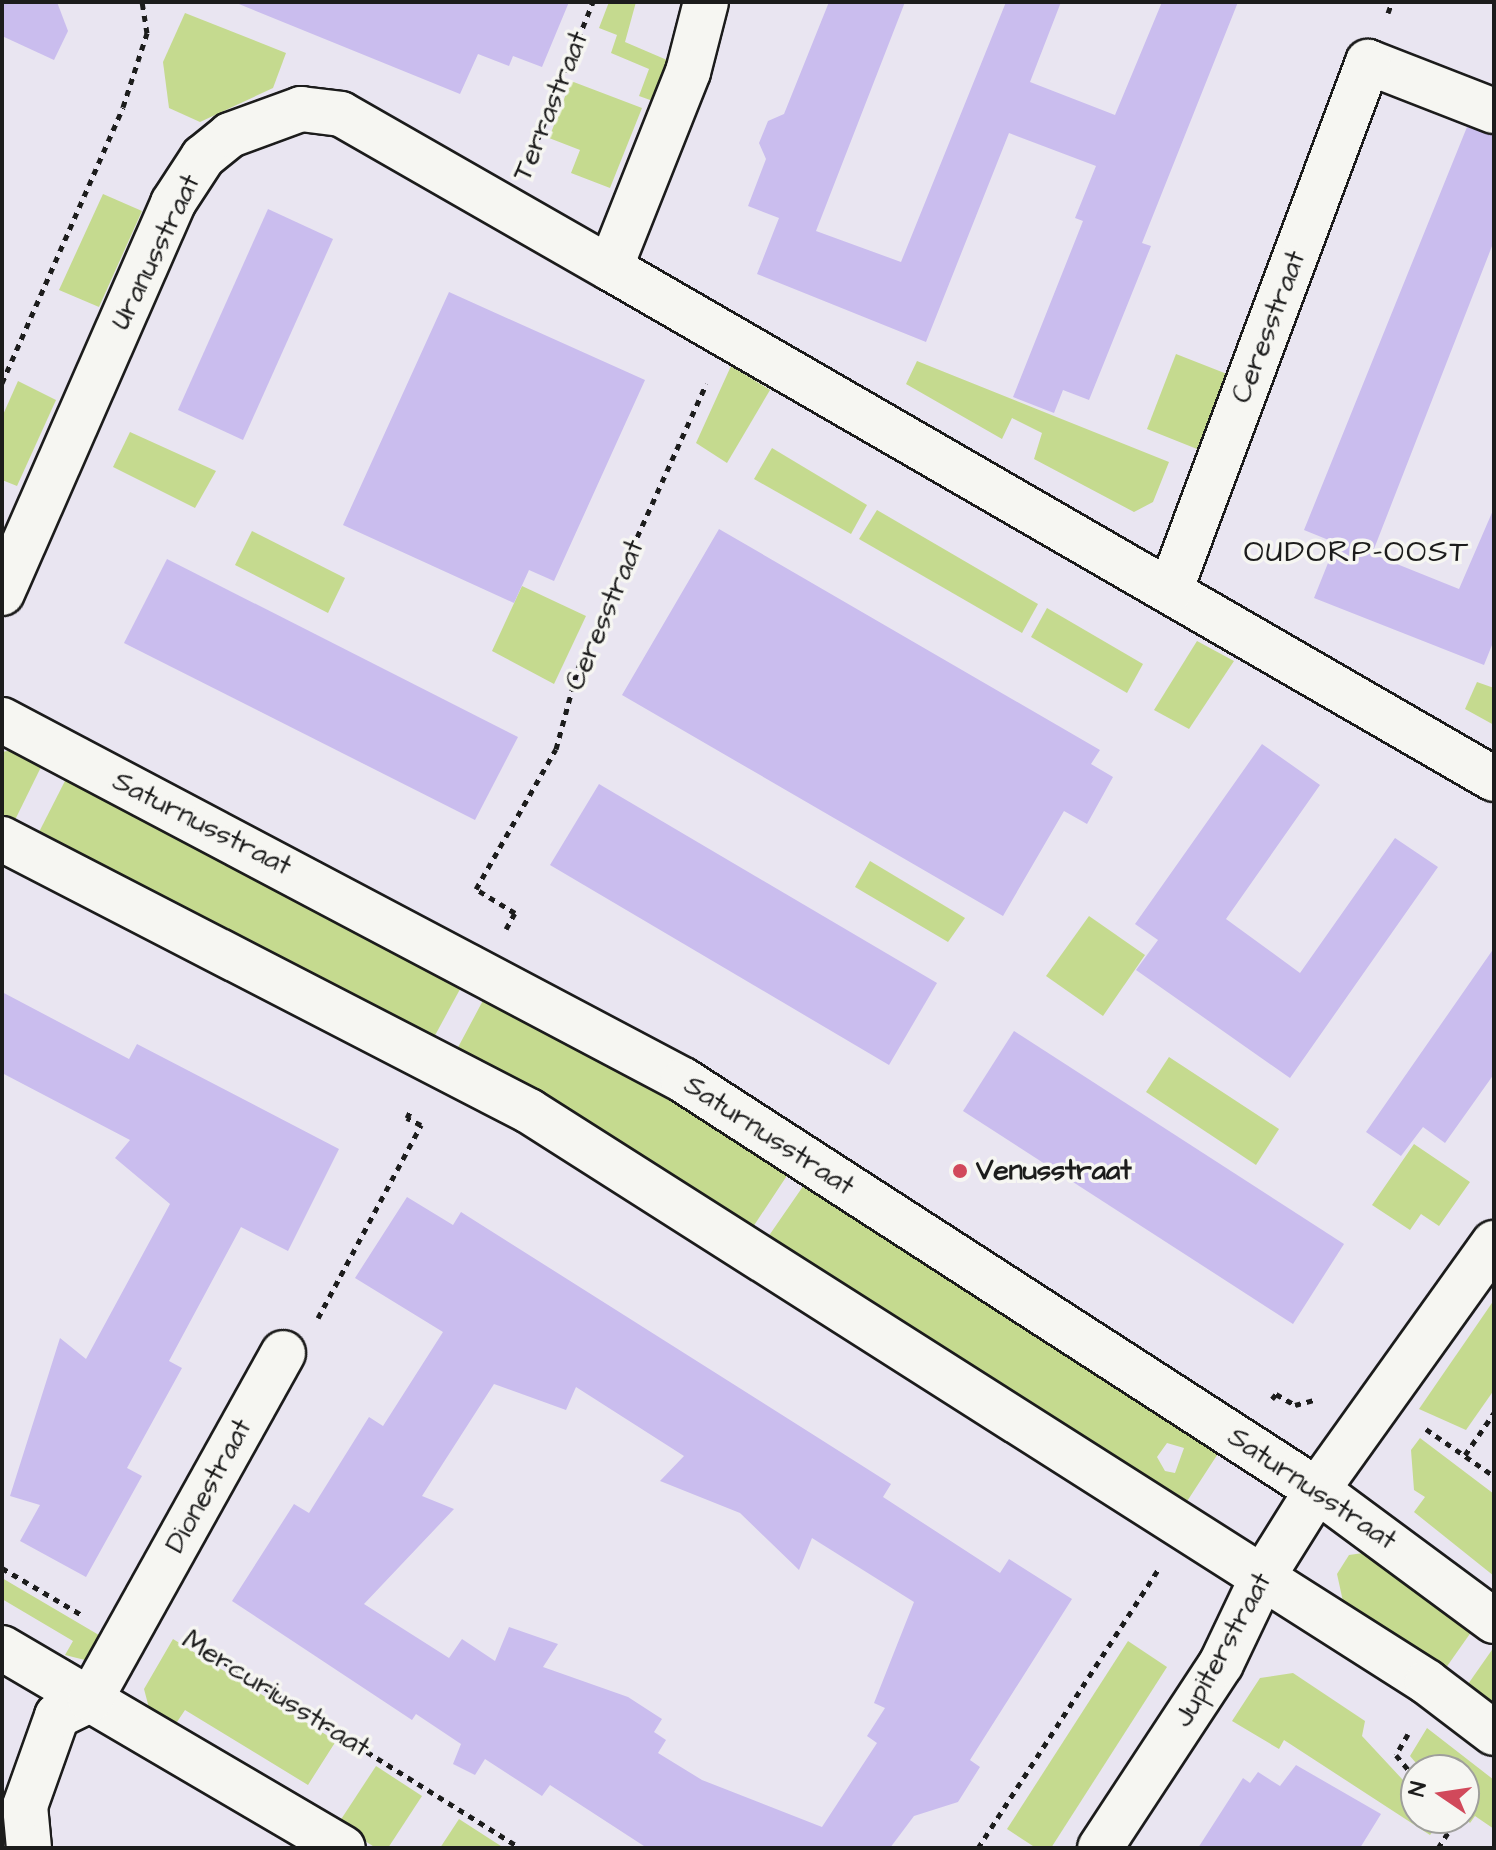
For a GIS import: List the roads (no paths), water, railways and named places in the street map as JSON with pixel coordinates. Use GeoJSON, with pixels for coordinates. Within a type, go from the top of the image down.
{"type":"FeatureCollection","features":[{"type":"Feature","properties":{"kind":"street"},"geometry":{"type":"LineString","coordinates":[[706,2],[688,72],[610,268],[1494,779]]}},
{"type":"Feature","properties":{"kind":"street","name":"Ceresstraat"},"geometry":{"type":"LineString","coordinates":[[1170,591],[1368,62],[1494,111]]}},
{"type":"Feature","properties":{"kind":"street","name":"Uranusstraat"},"geometry":{"type":"LineString","coordinates":[[2,593],[173,203],[203,157],[230,135],[301,109],[341,114],[610,268]]}},
{"type":"Feature","properties":{"kind":"street","name":"Saturnusstraat"},"geometry":{"type":"LineString","coordinates":[[2,720],[683,1080],[1317,1490],[1494,1621]]}},
{"type":"Feature","properties":{"kind":"street"},"geometry":{"type":"LineString","coordinates":[[2,839],[529,1111],[1427,1682],[1494,1733]]}},
{"type":"Feature","properties":{"kind":"street"},"geometry":{"type":"LineString","coordinates":[[1317,1490],[1494,1243]]}},
{"type":"Feature","properties":{"kind":"street","name":"Dionestraat"},"geometry":{"type":"LineString","coordinates":[[90,1700],[283,1353]]}},
{"type":"Feature","properties":{"kind":"street","name":"Jupiterstraat"},"geometry":{"type":"LineString","coordinates":[[1100,1848],[1221,1664],[1262,1578],[1317,1490]]}},
{"type":"Feature","properties":{"kind":"street"},"geometry":{"type":"LineString","coordinates":[[2,1648],[343,1848]]}},
{"type":"Feature","properties":{"kind":"street"},"geometry":{"type":"LineString","coordinates":[[29,1848],[25,1806],[57,1716],[90,1700]]}},
{"type":"Feature","properties":{"kind":"place","name":"Venusstraat"},"geometry":{"type":"Point","coordinates":[960,1171]}},
{"type":"Feature","properties":{"kind":"district","name":"OUDORP-OOST"},"geometry":{"type":"Point","coordinates":[1357,552]}}]}
